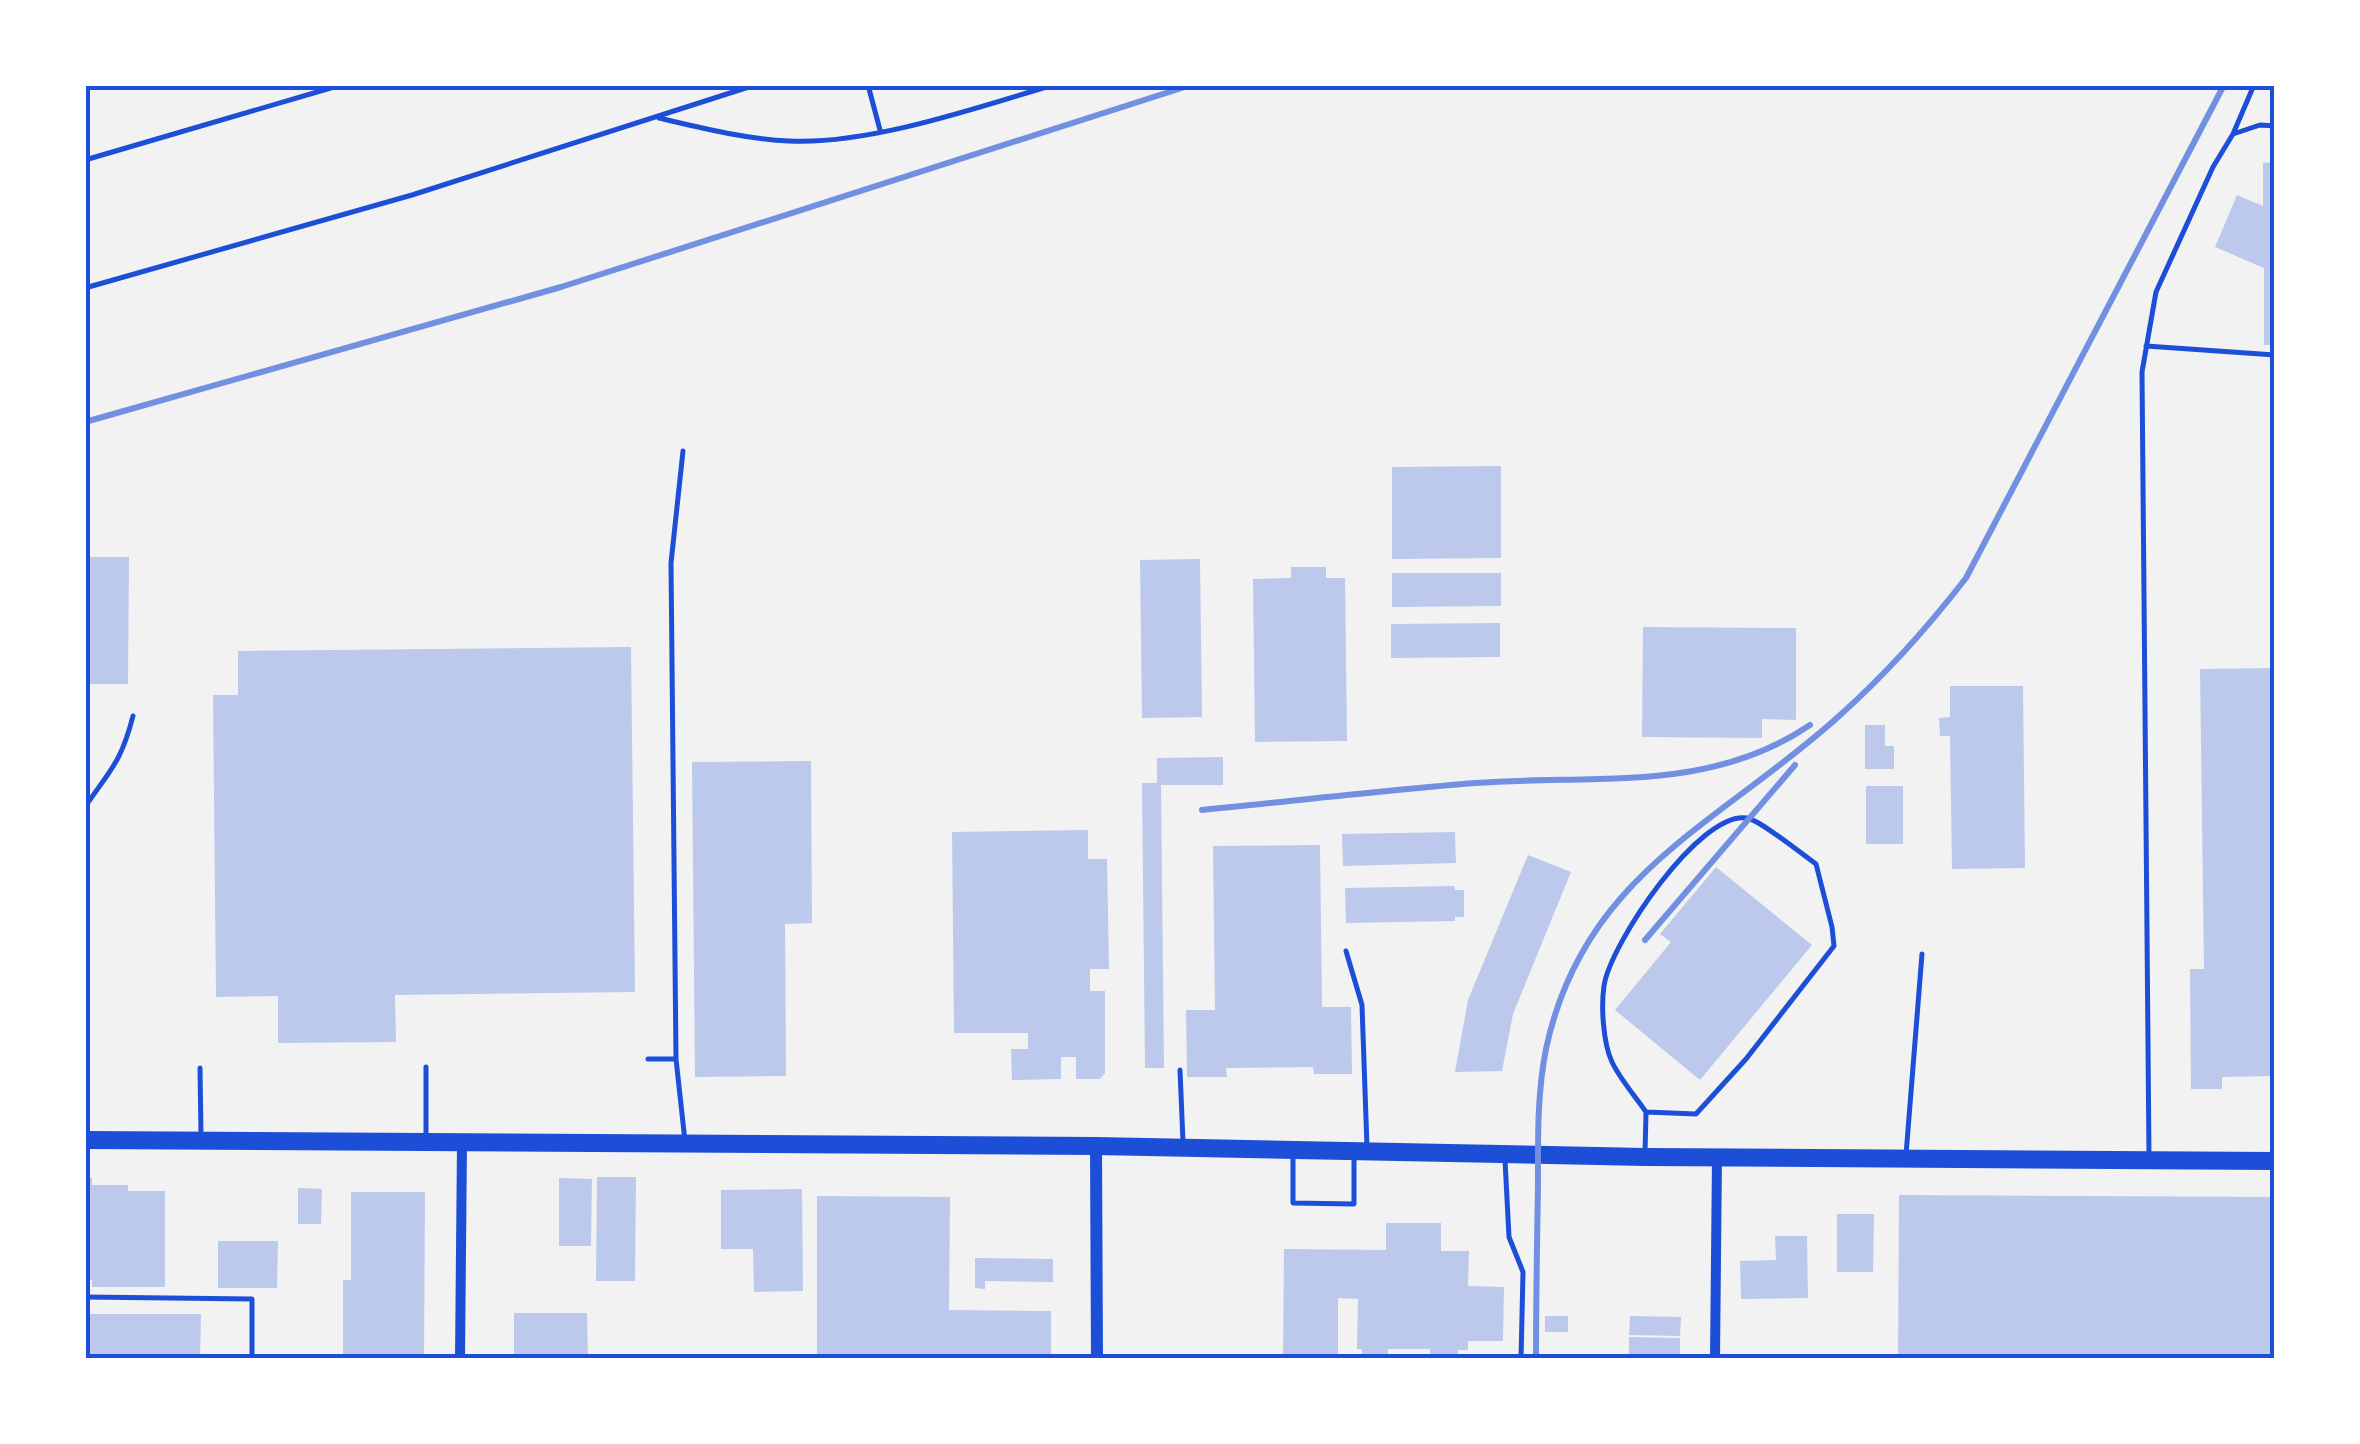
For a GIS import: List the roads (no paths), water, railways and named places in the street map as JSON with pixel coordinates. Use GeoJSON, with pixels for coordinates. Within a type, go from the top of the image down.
{"type":"FeatureCollection","features":[{"type":"Feature","properties":{"kind":"main road"},"geometry":{"type":"LineString","coordinates":[[85,1140],[1096,1146],[1645,1157],[2275,1160]]}},
{"type":"Feature","properties":{"kind":"street"},"geometry":{"type":"LineString","coordinates":[[460,1359],[462,1143]]}},
{"type":"Feature","properties":{"kind":"street"},"geometry":{"type":"LineString","coordinates":[[1096,1146],[1097,1359]]}},
{"type":"Feature","properties":{"kind":"street"},"geometry":{"type":"LineString","coordinates":[[1715,1359],[1718,1156]]}},
{"type":"Feature","properties":{"kind":"lane"},"geometry":{"type":"LineString","coordinates":[[85,160],[341,85]]}},
{"type":"Feature","properties":{"kind":"lane"},"geometry":{"type":"LineString","coordinates":[[85,288],[412,195],[755,85]]}},
{"type":"Feature","properties":{"kind":"lane"},"geometry":{"type":"LineString","coordinates":[[868,85],[880,131]]}},
{"type":"Feature","properties":{"kind":"lane"},"geometry":{"type":"LineString","coordinates":[[656,117],[722,133],[789,141],[846,139],[1054,85]]}},
{"type":"Feature","properties":{"kind":"lane"},"geometry":{"type":"LineString","coordinates":[[2149,1160],[2142,372],[2156,292],[2254,85]]}},
{"type":"Feature","properties":{"kind":"lane"},"geometry":{"type":"LineString","coordinates":[[2234,134],[2275,126]]}},
{"type":"Feature","properties":{"kind":"lane"},"geometry":{"type":"LineString","coordinates":[[2146,346],[2275,355]]}},
{"type":"Feature","properties":{"kind":"lane"},"geometry":{"type":"LineString","coordinates":[[682,451],[670,564],[676,1059],[686,1144]]}},
{"type":"Feature","properties":{"kind":"lane"},"geometry":{"type":"LineString","coordinates":[[85,808],[124,750],[133,716]]}},
{"type":"Feature","properties":{"kind":"lane"},"geometry":{"type":"LineString","coordinates":[[1645,1157],[1646,1112],[1610,1059],[1604,984],[1620,940],[1650,895],[1688,851],[1730,818],[1749,818],[1816,864],[1834,946],[1746,1060],[1696,1114],[1646,1112]]}},
{"type":"Feature","properties":{"kind":"lane"},"geometry":{"type":"LineString","coordinates":[[1293,1149],[1294,1203],[1354,1204],[1361,1150],[1362,1005],[1346,952]]}},
{"type":"Feature","properties":{"kind":"lane"},"geometry":{"type":"LineString","coordinates":[[1906,1158],[1922,954]]}},
{"type":"Feature","properties":{"kind":"lane"},"geometry":{"type":"LineString","coordinates":[[648,1059],[676,1059]]}},
{"type":"Feature","properties":{"kind":"lane"},"geometry":{"type":"LineString","coordinates":[[426,1067],[426,1142]]}},
{"type":"Feature","properties":{"kind":"lane"},"geometry":{"type":"LineString","coordinates":[[200,1068],[200,1140]]}},
{"type":"Feature","properties":{"kind":"lane"},"geometry":{"type":"LineString","coordinates":[[1180,1070],[1184,1147]]}},
{"type":"Feature","properties":{"kind":"lane"},"geometry":{"type":"LineString","coordinates":[[1504,1152],[1509,1237],[1523,1272],[1520,1359]]}},
{"type":"Feature","properties":{"kind":"lane"},"geometry":{"type":"LineString","coordinates":[[85,1297],[252,1299],[252,1359]]}},
{"type":"Feature","properties":{"kind":"railway"},"geometry":{"type":"LineString","coordinates":[[85,422],[561,287],[1191,85]]}},
{"type":"Feature","properties":{"kind":"railway"},"geometry":{"type":"LineString","coordinates":[[1536,1359],[1538,1134],[1543,1066],[1564,989],[1590,938],[1623,896],[1661,858],[1855,701],[1966,578],[2224,85]]}},
{"type":"Feature","properties":{"kind":"railway"},"geometry":{"type":"LineString","coordinates":[[1202,810],[1476,783],[1606,779],[1691,771],[1732,762],[1771,747],[1810,725]]}},
{"type":"Feature","properties":{"kind":"railway"},"geometry":{"type":"LineString","coordinates":[[1645,940],[1795,765]]}}]}
